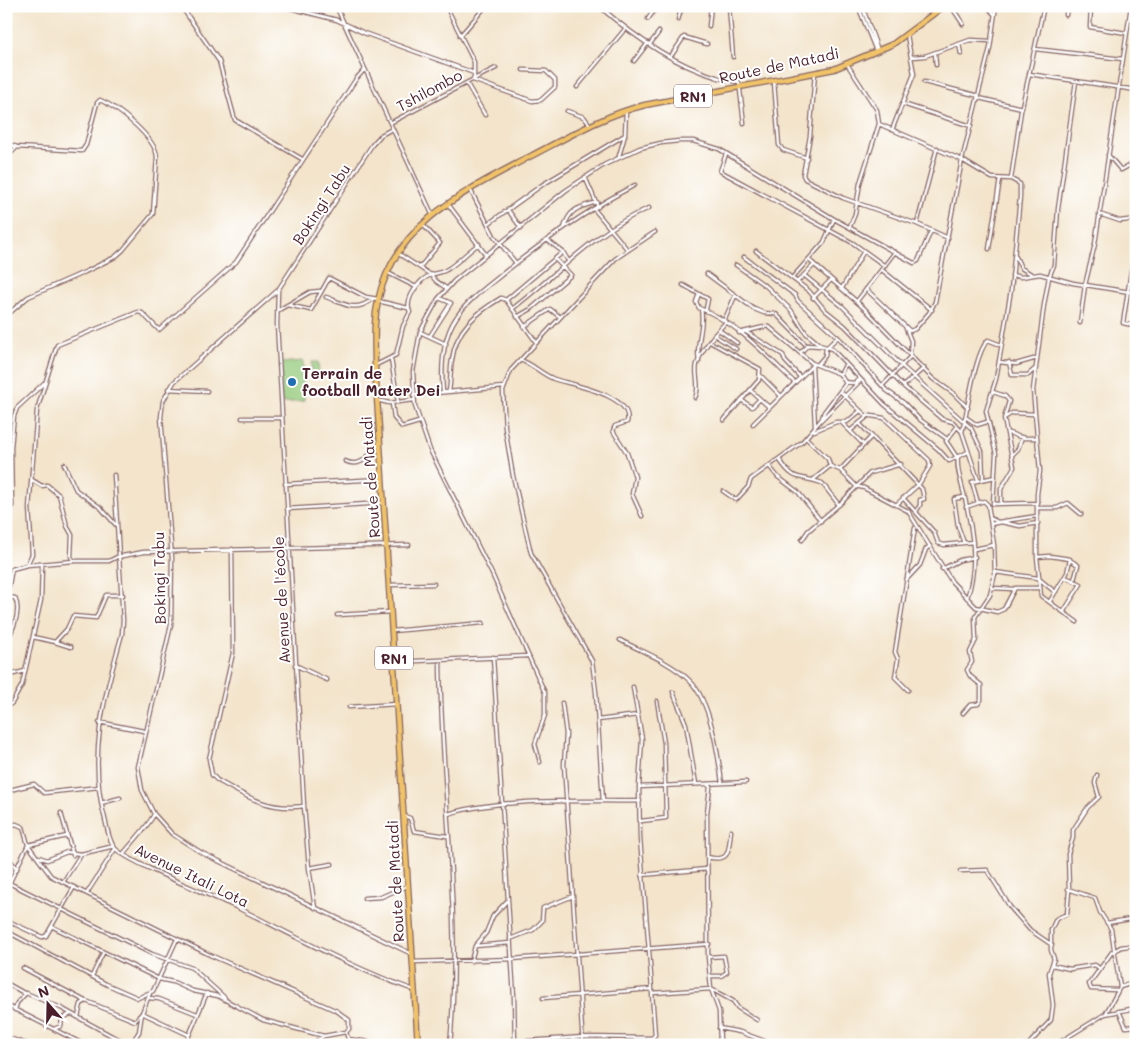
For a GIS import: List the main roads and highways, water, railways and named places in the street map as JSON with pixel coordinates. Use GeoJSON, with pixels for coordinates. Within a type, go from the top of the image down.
{"type":"FeatureCollection","features":[{"type":"Feature","properties":{"kind":"highway","name":"Route de Matadi"},"geometry":{"type":"LineString","coordinates":[[417,1045],[387,544],[379,443],[374,327],[376,299],[398,253],[422,223],[447,203],[590,125],[626,109],[815,73],[847,64],[877,52],[907,34],[944,6]]}},
{"type":"Feature","properties":{"kind":"place","name":"Terrain de football Mater Dei"},"geometry":{"type":"Point","coordinates":[292,382]}}]}
